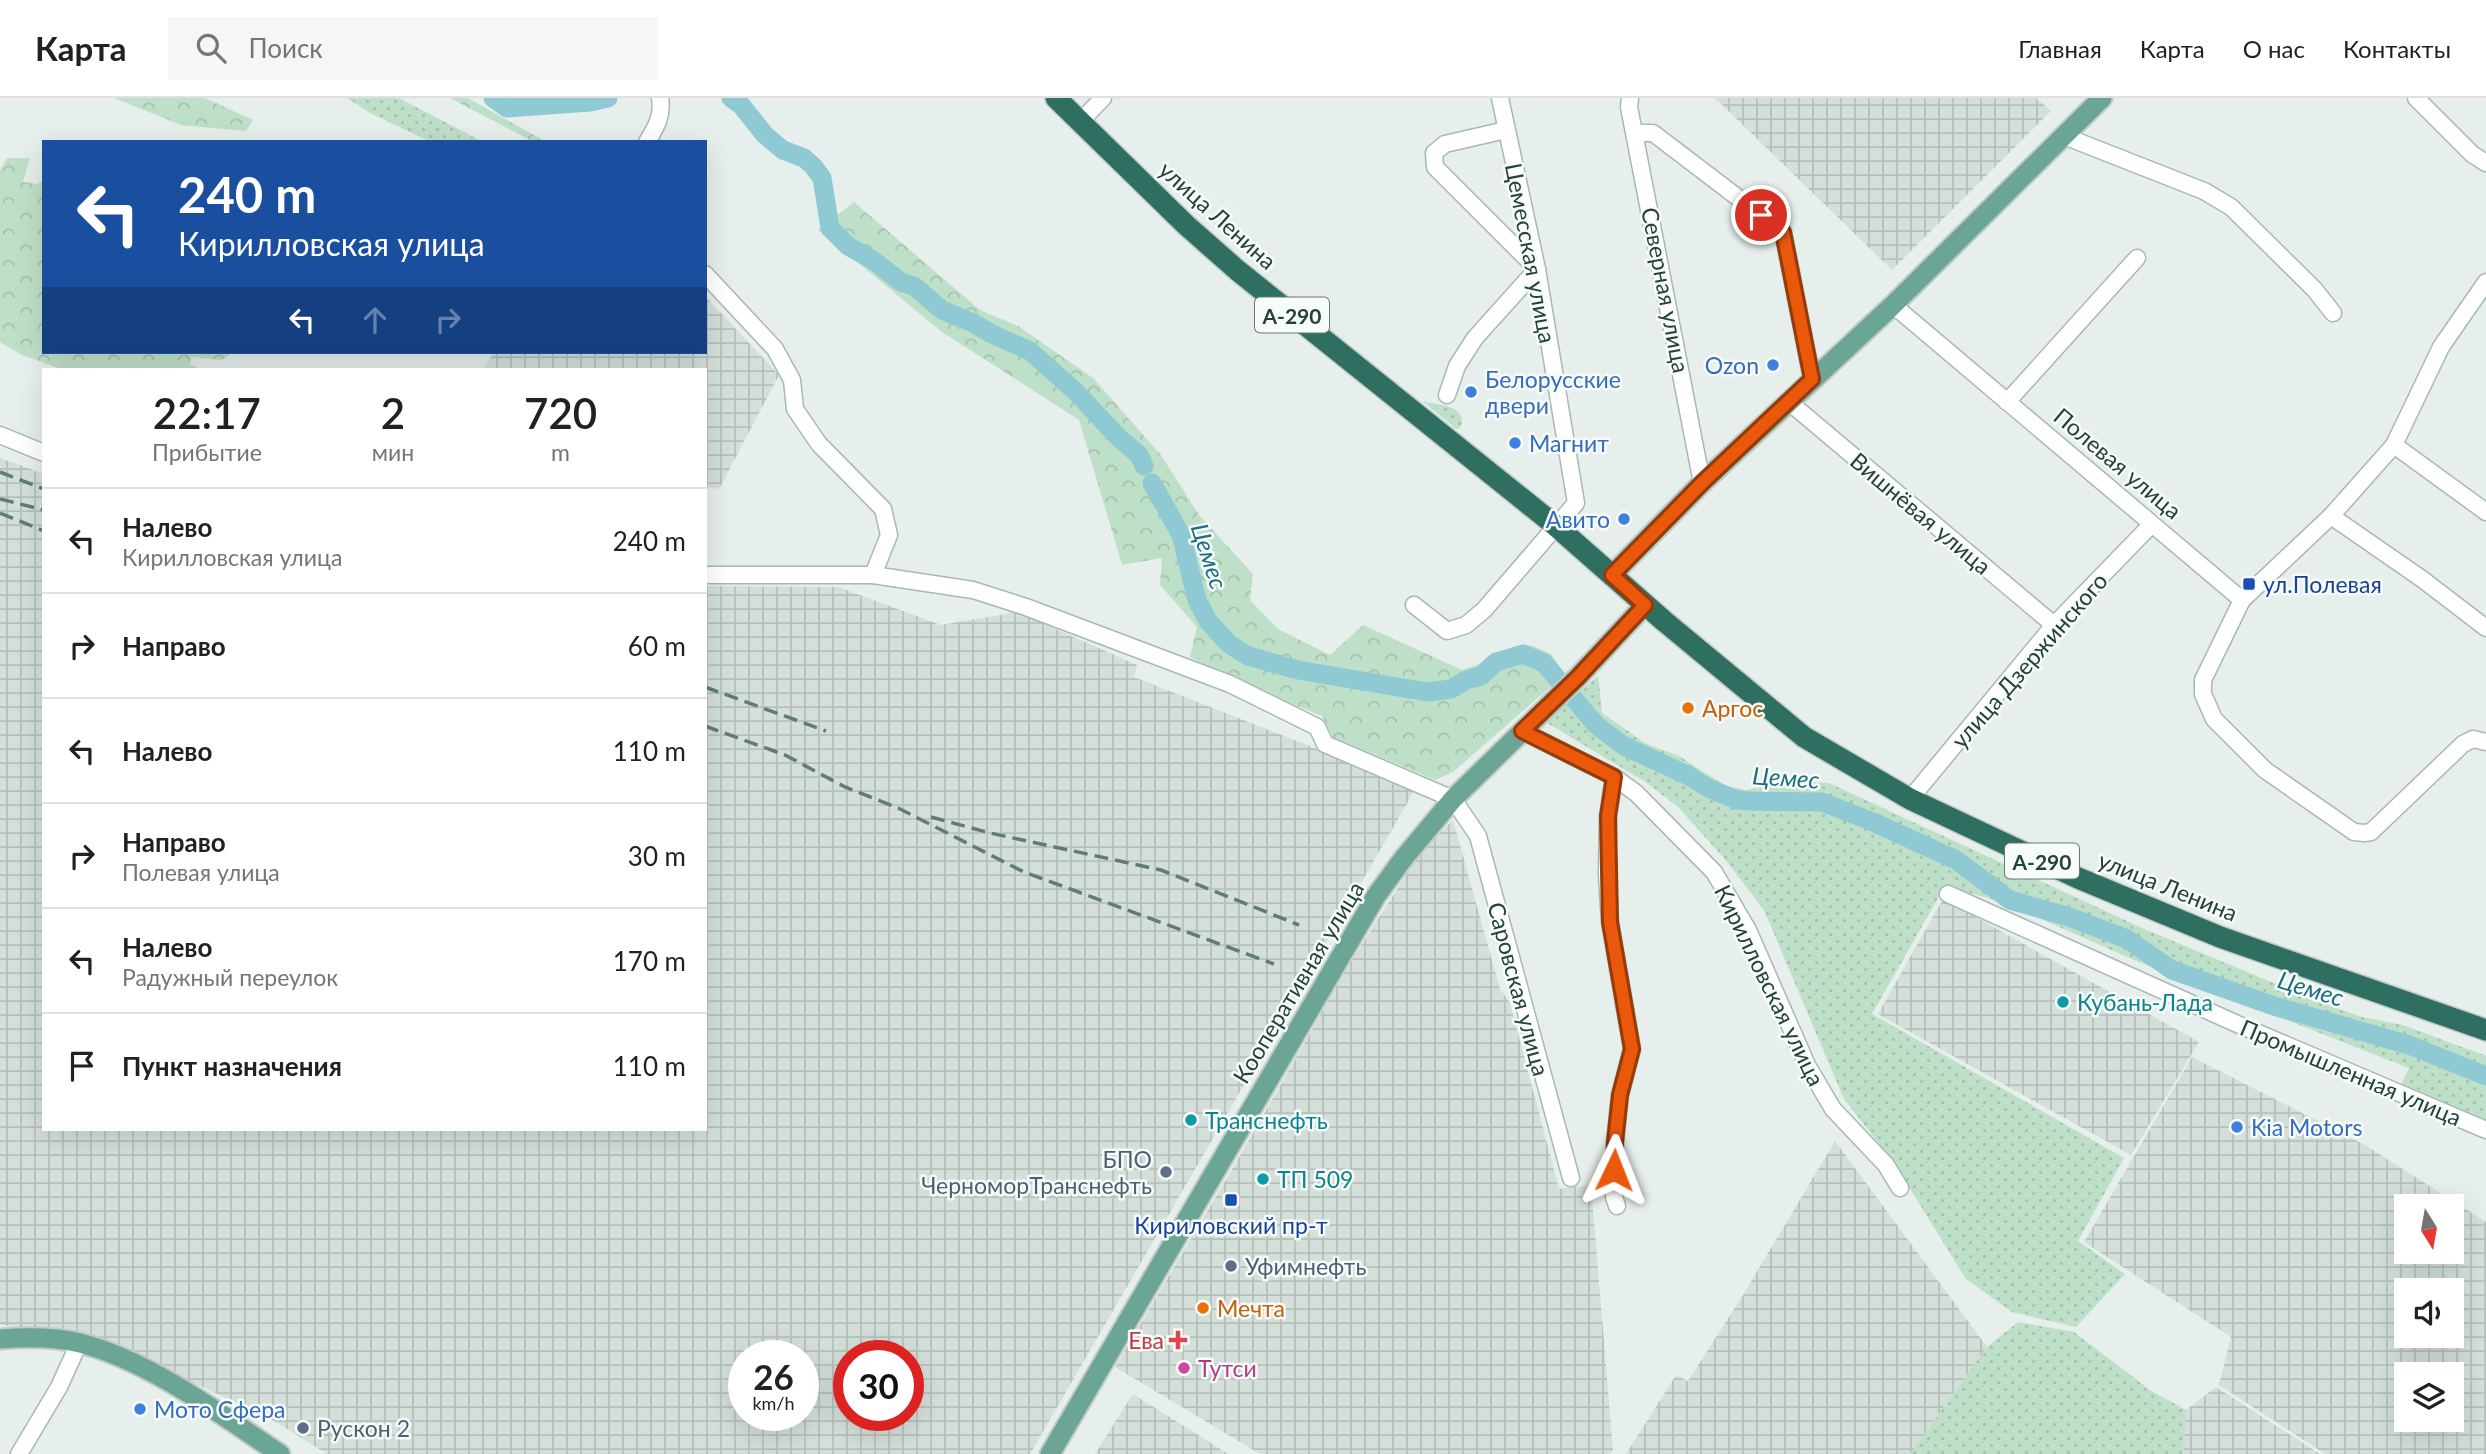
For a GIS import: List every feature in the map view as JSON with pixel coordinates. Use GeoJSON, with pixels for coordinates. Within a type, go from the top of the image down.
{"type":"FeatureCollection","features":[{"type":"Feature","properties":{"kind":"highway","name":"улица Ленина"},"geometry":{"type":"LineString","coordinates":[[1056,98],[1186,225],[1237,270],[1556,526],[1645,605],[1804,737],[1910,799],[2078,878],[2220,937],[2486,1030]]}},
{"type":"Feature","properties":{"kind":"main road"},"geometry":{"type":"LineString","coordinates":[[1612,575],[1702,483],[1893,305],[2102,98]]}},
{"type":"Feature","properties":{"kind":"main road","name":"Кооперативная улица"},"geometry":{"type":"LineString","coordinates":[[1050,1454],[1376,896],[1403,859],[1455,802],[1645,605]]}},
{"type":"Feature","properties":{"kind":"main road"},"geometry":{"type":"LineString","coordinates":[[0,1339],[36,1338],[79,1343],[118,1357],[160,1378],[281,1454]]}},
{"type":"Feature","properties":{"kind":"street"},"geometry":{"type":"LineString","coordinates":[[648,140],[658,125],[662,109],[660,98]]}},
{"type":"Feature","properties":{"kind":"street"},"geometry":{"type":"LineString","coordinates":[[1081,121],[1103,98]]}},
{"type":"Feature","properties":{"kind":"street","name":"Цемесская улица"},"geometry":{"type":"LineString","coordinates":[[1500,98],[1537,269],[1576,503],[1556,526]]}},
{"type":"Feature","properties":{"kind":"street"},"geometry":{"type":"LineString","coordinates":[[2416,98],[2472,154],[2486,163]]}},
{"type":"Feature","properties":{"kind":"street","name":"Северная улица"},"geometry":{"type":"LineString","coordinates":[[1626,101],[1636,133],[1702,483]]}},
{"type":"Feature","properties":{"kind":"street"},"geometry":{"type":"LineString","coordinates":[[1447,395],[1457,366],[1475,338],[1537,269],[1436,167],[1434,153],[1446,144],[1506,130]]}},
{"type":"Feature","properties":{"kind":"street"},"geometry":{"type":"LineString","coordinates":[[1636,133],[1653,133],[1783,232],[1812,379]]}},
{"type":"Feature","properties":{"kind":"street"},"geometry":{"type":"LineString","coordinates":[[2064,136],[2204,191],[2231,207],[2315,290],[2333,313]]}},
{"type":"Feature","properties":{"kind":"street"},"geometry":{"type":"LineString","coordinates":[[2007,402],[2137,258]]}},
{"type":"Feature","properties":{"kind":"street"},"geometry":{"type":"LineString","coordinates":[[707,276],[775,349],[792,380],[795,410],[819,444],[883,509],[889,535],[873,575]]}},
{"type":"Feature","properties":{"kind":"street"},"geometry":{"type":"LineString","coordinates":[[2486,282],[2441,347],[2394,445],[2331,516],[2242,600],[2203,680],[2203,694],[2214,719],[2265,770],[2354,831],[2371,832],[2463,744],[2473,739],[2486,743]]}},
{"type":"Feature","properties":{"kind":"street","name":"Полевая улица"},"geometry":{"type":"LineString","coordinates":[[1893,305],[2242,600]]}},
{"type":"Feature","properties":{"kind":"street","name":"Вишнёвая улица"},"geometry":{"type":"LineString","coordinates":[[1789,401],[2054,625]]}},
{"type":"Feature","properties":{"kind":"street"},"geometry":{"type":"LineString","coordinates":[[0,435],[42,452]]}},
{"type":"Feature","properties":{"kind":"street"},"geometry":{"type":"LineString","coordinates":[[2394,445],[2486,512]]}},
{"type":"Feature","properties":{"kind":"street"},"geometry":{"type":"LineString","coordinates":[[2331,516],[2422,579],[2486,628]]}},
{"type":"Feature","properties":{"kind":"street","name":"улица Дзержинского"},"geometry":{"type":"LineString","coordinates":[[1910,799],[2054,625],[2152,524]]}},
{"type":"Feature","properties":{"kind":"street"},"geometry":{"type":"LineString","coordinates":[[1414,605],[1447,631],[1466,625],[1484,610],[1556,526]]}},
{"type":"Feature","properties":{"kind":"street"},"geometry":{"type":"LineString","coordinates":[[707,575],[873,575],[973,590],[1027,607],[1230,684],[1317,727],[1325,744],[1455,802]]}},
{"type":"Feature","properties":{"kind":"street","name":"Кирилловская улица"},"geometry":{"type":"LineString","coordinates":[[1522,731],[1614,777],[1636,793],[1714,872],[1748,930],[1807,1065],[1833,1109],[1886,1165],[1900,1188]]}},
{"type":"Feature","properties":{"kind":"street"},"geometry":{"type":"LineString","coordinates":[[1614,777],[1608,816],[1610,922],[1632,1049],[1620,1095],[1615,1142],[1614,1197],[1617,1206]]}},
{"type":"Feature","properties":{"kind":"street","name":"Саровская улица"},"geometry":{"type":"LineString","coordinates":[[1455,802],[1478,836],[1571,1178]]}},
{"type":"Feature","properties":{"kind":"street","name":"Промышленная улица"},"geometry":{"type":"LineString","coordinates":[[1948,894],[2235,1023],[2486,1130]]}},
{"type":"Feature","properties":{"kind":"street"},"geometry":{"type":"LineString","coordinates":[[19,1454],[59,1387],[79,1343]]}},
{"type":"Feature","properties":{"kind":"shaded area"},"geometry":{"type":"Polygon","coordinates":[[[1715,98],[2036,98],[2051,111],[1892,270],[1715,98]]]}},
{"type":"Feature","properties":{"kind":"shaded area"},"geometry":{"type":"Polygon","coordinates":[[[707,298],[779,375],[719,489],[707,487],[707,368],[484,368],[493,354],[707,354],[707,298]]]}},
{"type":"Feature","properties":{"kind":"shaded area"},"geometry":{"type":"Polygon","coordinates":[[[0,458],[42,473],[42,1131],[707,1131],[707,586],[838,587],[941,625],[1017,612],[1137,665],[1134,677],[1416,788],[1030,1454],[327,1454],[276,1422],[95,1336],[0,1325],[0,458]]]}},
{"type":"Feature","properties":{"kind":"shaded area"},"geometry":{"type":"Polygon","coordinates":[[[1453,820],[1500,989],[1510,1003],[1559,1189],[1591,1185],[1613,1450],[1610,1454],[1260,1454],[1115,1367],[1350,963],[1420,853],[1453,820]]]}},
{"type":"Feature","properties":{"kind":"shaded area"},"geometry":{"type":"Polygon","coordinates":[[[1943,899],[2199,1042],[2131,1155],[1878,1014],[1943,899]]]}},
{"type":"Feature","properties":{"kind":"shaded area"},"geometry":{"type":"Polygon","coordinates":[[[2192,1057],[2365,1145],[2442,1194],[2394,1194],[2394,1264],[2464,1264],[2464,1208],[2486,1222],[2486,1454],[2325,1454],[2219,1385],[2231,1337],[2084,1242],[2192,1057]]]}},
{"type":"Feature","properties":{"kind":"shaded area"},"geometry":{"type":"Polygon","coordinates":[[[1835,1141],[1987,1347],[1910,1454],[1626,1454],[1676,1375],[1688,1381],[1835,1141]]]}},
{"type":"Feature","properties":{"kind":"shaded area"},"geometry":{"type":"Polygon","coordinates":[[[2216,1387],[2320,1454],[2183,1454],[2186,1410],[2216,1387]]]}},
{"type":"Feature","properties":{"kind":"shaded area"},"geometry":{"type":"Polygon","coordinates":[[[1133,1394],[1211,1443],[1228,1454],[1095,1454],[1133,1394]]]}},
{"type":"Feature","properties":{"kind":"green space"},"geometry":{"type":"Polygon","coordinates":[[[114,98],[205,98],[253,120],[246,131],[181,125],[114,98]]]}},
{"type":"Feature","properties":{"kind":"green space"},"geometry":{"type":"Polygon","coordinates":[[[347,98],[399,98],[479,140],[427,140],[370,113],[347,98]]]}},
{"type":"Feature","properties":{"kind":"green space"},"geometry":{"type":"Polygon","coordinates":[[[450,98],[468,98],[542,140],[530,140],[450,98]]]}},
{"type":"Feature","properties":{"kind":"green space"},"geometry":{"type":"Polygon","coordinates":[[[7,158],[30,158],[23,182],[37,184],[42,181],[42,354],[231,354],[222,360],[192,357],[190,364],[199,368],[58,368],[20,354],[0,342],[0,170],[7,158]]]}},
{"type":"Feature","properties":{"kind":"green space"},"geometry":{"type":"Polygon","coordinates":[[[854,202],[980,310],[1018,326],[1093,378],[1161,455],[1199,515],[1253,574],[1250,600],[1278,629],[1330,655],[1363,625],[1462,670],[1531,645],[1551,654],[1565,674],[1453,772],[1435,780],[1333,737],[1322,716],[1261,692],[1190,657],[1197,627],[1160,585],[1162,558],[1122,565],[1079,420],[942,332],[818,230],[854,202]]]}},
{"type":"Feature","properties":{"kind":"green space"},"geometry":{"type":"Polygon","coordinates":[[[1424,402],[1457,411],[1461,415],[1460,428],[1456,429],[1424,402]]]}},
{"type":"Feature","properties":{"kind":"green space"},"geometry":{"type":"Polygon","coordinates":[[[1598,676],[1602,713],[1645,743],[1679,756],[1726,786],[1746,790],[1789,781],[1829,783],[2142,928],[2319,1002],[2362,1017],[2403,1025],[2486,1056],[2486,1124],[2399,1088],[2409,1068],[2134,960],[2005,903],[1945,886],[1872,1014],[2124,1158],[2078,1241],[2125,1274],[2076,1327],[2012,1312],[1966,1279],[1894,1163],[1844,1099],[1764,910],[1724,858],[1678,807],[1647,783],[1544,721],[1598,676]]]}},
{"type":"Feature","properties":{"kind":"green space"},"geometry":{"type":"Polygon","coordinates":[[[2018,1322],[2074,1332],[2150,1390],[2186,1410],[2183,1454],[1910,1454],[1987,1347],[2018,1322]]]}},
{"type":"Feature","properties":{"kind":"waterway","name":"Цемес"},"geometry":{"type":"LineString","coordinates":[[493,98],[507,108],[590,102],[608,98]]}},
{"type":"Feature","properties":{"kind":"waterway","name":"Цемес"},"geometry":{"type":"LineString","coordinates":[[731,98],[741,105],[765,135],[783,150],[804,158],[813,166],[822,178],[830,228],[848,246],[873,260],[901,282],[914,286],[942,310],[1030,351],[1139,455],[1144,466]]}},
{"type":"Feature","properties":{"kind":"waterway","name":"Цемес"},"geometry":{"type":"LineString","coordinates":[[1152,483],[1181,535],[1197,600],[1208,621],[1229,644],[1248,656],[1298,670],[1427,692],[1451,689],[1466,680],[1481,676],[1496,662],[1523,654],[1544,663],[1596,725],[1624,746],[1689,776],[1708,788],[1737,800],[1822,802],[1956,860],[2010,900],[2069,917],[2127,939],[2172,970],[2274,1006],[2409,1045],[2486,1076]]}},
{"type":"Feature","properties":{"kind":"railway"},"geometry":{"type":"LineString","coordinates":[[0,472],[42,488]]}},
{"type":"Feature","properties":{"kind":"railway"},"geometry":{"type":"LineString","coordinates":[[0,499],[42,510]]}},
{"type":"Feature","properties":{"kind":"railway"},"geometry":{"type":"LineString","coordinates":[[0,513],[42,530]]}},
{"type":"Feature","properties":{"kind":"railway"},"geometry":{"type":"LineString","coordinates":[[707,688],[826,731]]}},
{"type":"Feature","properties":{"kind":"railway"},"geometry":{"type":"LineString","coordinates":[[707,727],[785,755],[845,787],[898,808],[1024,872],[1274,964]]}},
{"type":"Feature","properties":{"kind":"railway"},"geometry":{"type":"LineString","coordinates":[[931,817],[990,833],[1161,870],[1299,925]]}},
{"type":"Feature","properties":{"kind":"place","name":"Ozon"},"geometry":{"type":"Point","coordinates":[1773,365]}},
{"type":"Feature","properties":{"kind":"place","name":"Белорусские двери"},"geometry":{"type":"Point","coordinates":[1471,392]}},
{"type":"Feature","properties":{"kind":"place","name":"Магнит"},"geometry":{"type":"Point","coordinates":[1515,443]}},
{"type":"Feature","properties":{"kind":"place","name":"Авито"},"geometry":{"type":"Point","coordinates":[1624,519]}},
{"type":"Feature","properties":{"kind":"place","name":"ул.Полевая"},"geometry":{"type":"Point","coordinates":[2249,584]}},
{"type":"Feature","properties":{"kind":"place","name":"Аргос"},"geometry":{"type":"Point","coordinates":[1688,708]}},
{"type":"Feature","properties":{"kind":"place","name":"Кубань-Лада"},"geometry":{"type":"Point","coordinates":[2063,1002]}},
{"type":"Feature","properties":{"kind":"place","name":"Транснефть"},"geometry":{"type":"Point","coordinates":[1191,1120]}},
{"type":"Feature","properties":{"kind":"place","name":"Kia Motors"},"geometry":{"type":"Point","coordinates":[2237,1127]}},
{"type":"Feature","properties":{"kind":"place","name":"БПО ЧерноморТранснефть"},"geometry":{"type":"Point","coordinates":[1166,1172]}},
{"type":"Feature","properties":{"kind":"place","name":"ТП 509"},"geometry":{"type":"Point","coordinates":[1263,1179]}},
{"type":"Feature","properties":{"kind":"place","name":"Кириловский пр-т"},"geometry":{"type":"Point","coordinates":[1231,1200]}},
{"type":"Feature","properties":{"kind":"place","name":"Уфимнефть"},"geometry":{"type":"Point","coordinates":[1231,1266]}},
{"type":"Feature","properties":{"kind":"place","name":"Мечта"},"geometry":{"type":"Point","coordinates":[1203,1308]}},
{"type":"Feature","properties":{"kind":"place","name":"Ева"},"geometry":{"type":"Point","coordinates":[1178,1340]}},
{"type":"Feature","properties":{"kind":"place","name":"Тутси"},"geometry":{"type":"Point","coordinates":[1184,1368]}},
{"type":"Feature","properties":{"kind":"place","name":"Мото Сфера"},"geometry":{"type":"Point","coordinates":[140,1409]}},
{"type":"Feature","properties":{"kind":"place","name":"Рускон 2"},"geometry":{"type":"Point","coordinates":[303,1428]}},
{"type":"Feature","properties":{"kind":"route"},"geometry":{"type":"LineString","coordinates":[[1614,1170],[1620,1095],[1632,1049],[1610,922],[1607,875],[1608,816],[1614,777],[1522,731],[1577,678],[1645,605],[1612,575],[1702,483],[1812,379],[1783,232],[1761,215]]}}]}
